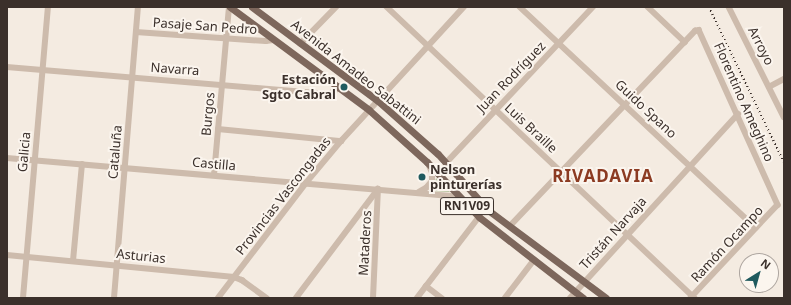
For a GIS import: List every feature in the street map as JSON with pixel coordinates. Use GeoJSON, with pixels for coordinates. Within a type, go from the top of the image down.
{"type":"FeatureCollection","features":[{"type":"Feature","properties":{"kind":"main road","name":"Avenida Amadeo Sabattini"},"geometry":{"type":"LineString","coordinates":[[229,7],[369,110],[427,162],[479,217],[583,298]]}},
{"type":"Feature","properties":{"kind":"main road","name":"Avenida Amadeo Sabattini"},"geometry":{"type":"LineString","coordinates":[[252,7],[378,101],[416,133],[446,163],[480,203],[606,298]]}},
{"type":"Feature","properties":{"kind":"street","name":"Galicia"},"geometry":{"type":"LineString","coordinates":[[23,298],[48,7]]}},
{"type":"Feature","properties":{"kind":"street","name":"Cataluña"},"geometry":{"type":"LineString","coordinates":[[114,298],[138,7]]}},
{"type":"Feature","properties":{"kind":"street","name":"Burgos"},"geometry":{"type":"LineString","coordinates":[[214,175],[229,7]]}},
{"type":"Feature","properties":{"kind":"street"},"geometry":{"type":"LineString","coordinates":[[300,44],[336,7]]}},
{"type":"Feature","properties":{"kind":"street","name":"Luis Braille"},"geometry":{"type":"LineString","coordinates":[[387,7],[693,297]]}},
{"type":"Feature","properties":{"kind":"street","name":"Provincias Vascongadas"},"geometry":{"type":"LineString","coordinates":[[218,298],[306,183],[341,141],[464,7]]}},
{"type":"Feature","properties":{"kind":"street","name":"Guido Spano"},"geometry":{"type":"LineString","coordinates":[[520,7],[756,228]]}},
{"type":"Feature","properties":{"kind":"street","name":"Juan Rodríguez"},"geometry":{"type":"LineString","coordinates":[[446,163],[495,109],[593,7]]}},
{"type":"Feature","properties":{"kind":"street"},"geometry":{"type":"LineString","coordinates":[[510,226],[685,42],[648,7]]}},
{"type":"Feature","properties":{"kind":"street","name":"Arroyo"},"geometry":{"type":"LineString","coordinates":[[729,7],[784,117]]}},
{"type":"Feature","properties":{"kind":"street","name":"Florentino Ameghino"},"geometry":{"type":"LineString","coordinates":[[685,42],[699,30],[778,205]]}},
{"type":"Feature","properties":{"kind":"street","name":"Pasaje San Pedro"},"geometry":{"type":"LineString","coordinates":[[136,32],[266,41],[273,40]]}},
{"type":"Feature","properties":{"kind":"street","name":"Navarra"},"geometry":{"type":"LineString","coordinates":[[7,67],[330,94],[339,88]]}},
{"type":"Feature","properties":{"kind":"street"},"geometry":{"type":"LineString","coordinates":[[769,87],[784,79]]}},
{"type":"Feature","properties":{"kind":"street","name":"Tristán Narvaja"},"geometry":{"type":"LineString","coordinates":[[570,298],[583,281],[738,114]]}},
{"type":"Feature","properties":{"kind":"street"},"geometry":{"type":"LineString","coordinates":[[218,129],[341,141]]}},
{"type":"Feature","properties":{"kind":"street","name":"Castilla"},"geometry":{"type":"LineString","coordinates":[[7,158],[459,197]]}},
{"type":"Feature","properties":{"kind":"street"},"geometry":{"type":"LineString","coordinates":[[419,193],[432,181],[432,173],[427,162]]}},
{"type":"Feature","properties":{"kind":"street"},"geometry":{"type":"LineString","coordinates":[[73,261],[82,164]]}},
{"type":"Feature","properties":{"kind":"street"},"geometry":{"type":"LineString","coordinates":[[296,298],[378,189]]}},
{"type":"Feature","properties":{"kind":"street","name":"Mataderos"},"geometry":{"type":"LineString","coordinates":[[373,298],[378,189]]}},
{"type":"Feature","properties":{"kind":"street","name":"Ramón Ocampo"},"geometry":{"type":"LineString","coordinates":[[693,297],[778,205]]}},
{"type":"Feature","properties":{"kind":"street"},"geometry":{"type":"LineString","coordinates":[[417,298],[479,217]]}},
{"type":"Feature","properties":{"kind":"street","name":"Asturias"},"geometry":{"type":"LineString","coordinates":[[7,255],[234,277],[242,280],[266,298]]}},
{"type":"Feature","properties":{"kind":"street"},"geometry":{"type":"LineString","coordinates":[[505,298],[534,260]]}},
{"type":"Feature","properties":{"kind":"street"},"geometry":{"type":"LineString","coordinates":[[426,286],[442,298]]}},
{"type":"Feature","properties":{"kind":"green space"},"geometry":{"type":"Polygon","coordinates":[[[436,178],[450,192],[429,191],[434,186],[436,178]]]}},
{"type":"Feature","properties":{"kind":"railway"},"geometry":{"type":"LineString","coordinates":[[709,7],[784,162]]}},
{"type":"Feature","properties":{"kind":"place","name":"Estación Sgto Cabral"},"geometry":{"type":"Point","coordinates":[344,87]}},
{"type":"Feature","properties":{"kind":"place","name":"Nelson pinturerías"},"geometry":{"type":"Point","coordinates":[422,177]}},
{"type":"Feature","properties":{"kind":"district","name":"RIVADAVIA"},"geometry":{"type":"Point","coordinates":[603,176]}}]}
